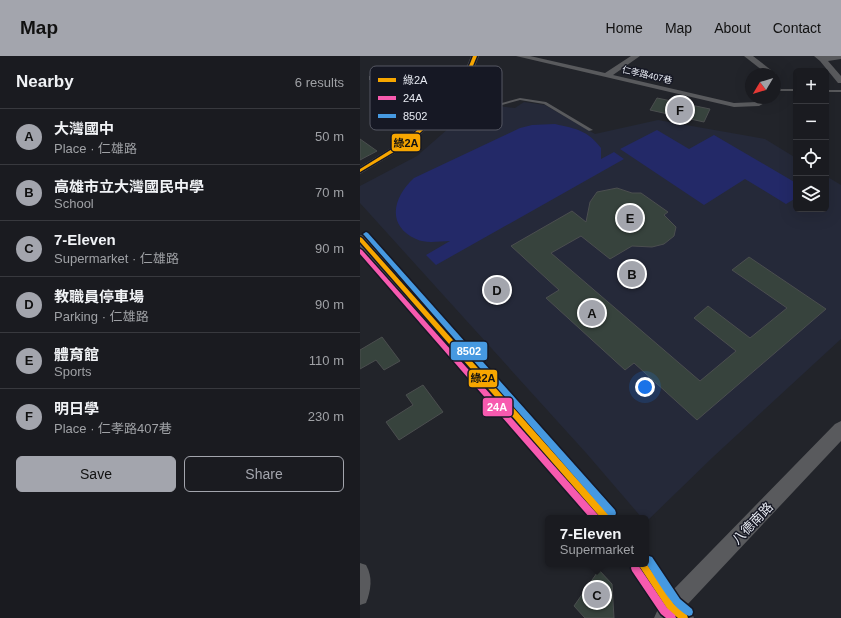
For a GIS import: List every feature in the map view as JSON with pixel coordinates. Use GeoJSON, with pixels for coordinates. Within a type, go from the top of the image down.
{"type":"FeatureCollection","features":[{"type":"Feature","properties":{"kind":"street"},"geometry":{"type":"LineString","coordinates":[[471,66],[475,56]]}},
{"type":"Feature","properties":{"kind":"street","name":"仁孝路407巷"},"geometry":{"type":"LineString","coordinates":[[520,56],[734,105],[759,104]]}},
{"type":"Feature","properties":{"kind":"street"},"geometry":{"type":"LineString","coordinates":[[606,76],[636,56]]}},
{"type":"Feature","properties":{"kind":"street"},"geometry":{"type":"LineString","coordinates":[[748,56],[765,68]]}},
{"type":"Feature","properties":{"kind":"street"},"geometry":{"type":"LineString","coordinates":[[821,58],[841,57]]}},
{"type":"Feature","properties":{"kind":"street"},"geometry":{"type":"LineString","coordinates":[[821,58],[841,81]]}},
{"type":"Feature","properties":{"kind":"street"},"geometry":{"type":"LineString","coordinates":[[360,171],[407,142],[420,130]]}},
{"type":"Feature","properties":{"kind":"street"},"geometry":{"type":"LineString","coordinates":[[360,239],[603,515]]}},
{"type":"Feature","properties":{"kind":"street","name":"八德南路"},"geometry":{"type":"LineString","coordinates":[[673,614],[841,429]]}},
{"type":"Feature","properties":{"kind":"street"},"geometry":{"type":"LineString","coordinates":[[644,567],[673,614]]}},
{"type":"Feature","properties":{"kind":"street"},"geometry":{"type":"LineString","coordinates":[[360,571],[363,576],[360,597]]}},
{"type":"Feature","properties":{"kind":"lane"},"geometry":{"type":"LineString","coordinates":[[781,91],[793,90]]}},
{"type":"Feature","properties":{"kind":"lane"},"geometry":{"type":"LineString","coordinates":[[829,91],[841,91]]}},
{"type":"Feature","properties":{"kind":"lane"},"geometry":{"type":"LineString","coordinates":[[502,104],[520,99],[545,103],[591,130]]}},
{"type":"Feature","properties":{"kind":"shaded area"},"geometry":{"type":"Polygon","coordinates":[[[524,102],[545,105],[595,134],[658,120],[765,139],[793,156],[793,212],[829,212],[829,178],[841,185],[841,339],[713,457],[649,519],[649,515],[639,515],[587,454],[360,203],[360,186],[417,156],[447,130],[502,130],[502,106],[515,108],[524,102]]]}},
{"type":"Feature","properties":{"kind":"shaded area"},"geometry":{"type":"Polygon","coordinates":[[[555,124],[576,129],[591,137],[601,148],[601,159],[614,152],[624,159],[436,265],[426,255],[450,241],[420,241],[406,233],[400,226],[396,218],[398,202],[407,185],[414,178],[520,128],[532,125],[555,124]]]}},
{"type":"Feature","properties":{"kind":"shaded area"},"geometry":{"type":"Polygon","coordinates":[[[657,130],[689,149],[714,135],[793,181],[793,200],[786,204],[745,179],[704,205],[620,149],[657,130]]]}},
{"type":"Feature","properties":{"kind":"building"},"geometry":{"type":"Polygon","coordinates":[[[657,98],[710,109],[704,122],[650,110],[657,98]]]}},
{"type":"Feature","properties":{"kind":"building"},"geometry":{"type":"Polygon","coordinates":[[[360,139],[377,151],[360,160],[360,139]]]}},
{"type":"Feature","properties":{"kind":"building"},"geometry":{"type":"Polygon","coordinates":[[[617,188],[632,193],[641,193],[668,212],[664,215],[676,227],[674,236],[664,244],[652,247],[632,246],[610,259],[581,236],[551,253],[700,381],[736,351],[694,318],[708,306],[750,338],[787,308],[732,270],[749,257],[826,309],[697,420],[634,363],[625,370],[546,298],[559,290],[511,246],[572,211],[586,222],[590,202],[597,192],[617,188]]]}},
{"type":"Feature","properties":{"kind":"building"},"geometry":{"type":"Polygon","coordinates":[[[382,337],[400,361],[384,370],[376,360],[360,369],[360,350],[382,337]]]}},
{"type":"Feature","properties":{"kind":"building"},"geometry":{"type":"Polygon","coordinates":[[[423,385],[443,412],[399,440],[386,422],[413,405],[406,395],[423,385]]]}},
{"type":"Feature","properties":{"kind":"building"},"geometry":{"type":"Polygon","coordinates":[[[599,570],[612,584],[614,618],[585,618],[574,606],[599,570]]]}},
{"type":"Feature","properties":{"kind":"transit line","name":"綠2A"},"geometry":{"type":"LineString","coordinates":[[471,66],[475,56]]}},
{"type":"Feature","properties":{"kind":"transit line","name":"綠2A"},"geometry":{"type":"LineString","coordinates":[[360,171],[407,142],[420,130]]}},
{"type":"Feature","properties":{"kind":"transit line","name":"8502"},"geometry":{"type":"LineString","coordinates":[[366,234],[612,513]]}},
{"type":"Feature","properties":{"kind":"transit line","name":"綠2A"},"geometry":{"type":"LineString","coordinates":[[360,239],[603,515]]}},
{"type":"Feature","properties":{"kind":"transit line","name":"24A"},"geometry":{"type":"LineString","coordinates":[[360,251],[592,515]]}},
{"type":"Feature","properties":{"kind":"transit line","name":"8502"},"geometry":{"type":"LineString","coordinates":[[649,560],[677,602],[689,612]]}},
{"type":"Feature","properties":{"kind":"transit line","name":"綠2A"},"geometry":{"type":"LineString","coordinates":[[644,567],[671,607],[684,618]]}},
{"type":"Feature","properties":{"kind":"transit line","name":"24A"},"geometry":{"type":"LineString","coordinates":[[635,568],[664,611],[672,618]]}},
{"type":"Feature","properties":{"kind":"place","name":"明日學"},"geometry":{"type":"Point","coordinates":[680,110]}},
{"type":"Feature","properties":{"kind":"place","name":"體育館"},"geometry":{"type":"Point","coordinates":[630,218]}},
{"type":"Feature","properties":{"kind":"place","name":"高雄市立大灣國民中學"},"geometry":{"type":"Point","coordinates":[632,274]}},
{"type":"Feature","properties":{"kind":"place","name":"教職員停車場"},"geometry":{"type":"Point","coordinates":[497,290]}},
{"type":"Feature","properties":{"kind":"place","name":"大灣國中"},"geometry":{"type":"Point","coordinates":[592,313]}},
{"type":"Feature","properties":{"kind":"place","name":"7-Eleven"},"geometry":{"type":"Point","coordinates":[597,595]}}]}
